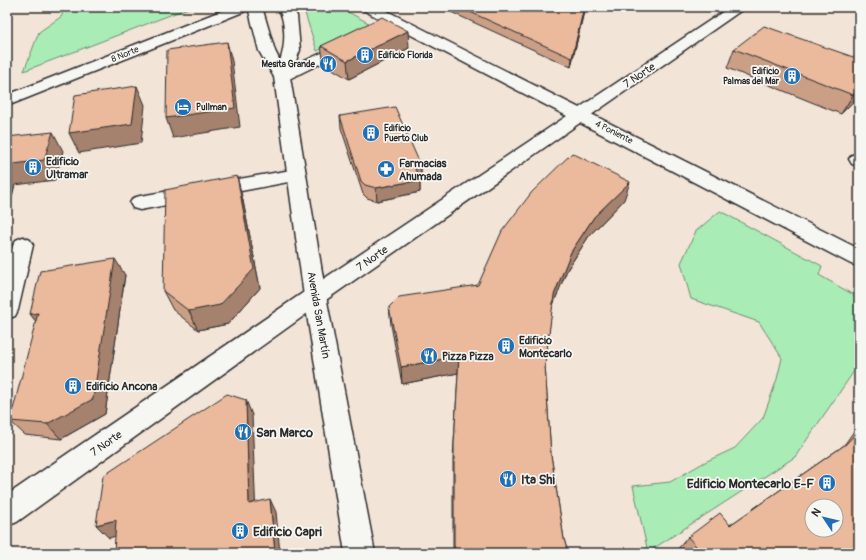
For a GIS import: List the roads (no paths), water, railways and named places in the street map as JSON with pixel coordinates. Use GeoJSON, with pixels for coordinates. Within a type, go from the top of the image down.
{"type":"FeatureCollection","features":[{"type":"Feature","properties":{"kind":"main road","name":"8 Norte"},"geometry":{"type":"LineString","coordinates":[[7,101],[243,7]]}},
{"type":"Feature","properties":{"kind":"main road","name":"Avenida San Martín"},"geometry":{"type":"LineString","coordinates":[[255,7],[268,51],[282,77],[315,296],[360,553]]}},
{"type":"Feature","properties":{"kind":"main road","name":"Avenida San Martín"},"geometry":{"type":"LineString","coordinates":[[282,77],[292,50],[290,16],[285,7]]}},
{"type":"Feature","properties":{"kind":"main road","name":"4 Poniente"},"geometry":{"type":"LineString","coordinates":[[368,7],[388,25],[580,115],[859,258]]}},
{"type":"Feature","properties":{"kind":"main road","name":"7 Norte"},"geometry":{"type":"LineString","coordinates":[[7,512],[315,296],[739,7]]}},
{"type":"Feature","properties":{"kind":"main road"},"geometry":{"type":"LineString","coordinates":[[140,203],[297,176]]}},
{"type":"Feature","properties":{"kind":"main road"},"geometry":{"type":"LineString","coordinates":[[7,310],[23,245]]}},
{"type":"Feature","properties":{"kind":"street"},"geometry":{"type":"LineString","coordinates":[[282,77],[360,39]]}},
{"type":"Feature","properties":{"kind":"place","name":"Edificio Florida"},"geometry":{"type":"Point","coordinates":[365,55]}},
{"type":"Feature","properties":{"kind":"place","name":"Mesita Grande"},"geometry":{"type":"Point","coordinates":[328,64]}},
{"type":"Feature","properties":{"kind":"place","name":"Edificio Palmas del Mar"},"geometry":{"type":"Point","coordinates":[792,76]}},
{"type":"Feature","properties":{"kind":"place","name":"Pullman"},"geometry":{"type":"Point","coordinates":[183,107]}},
{"type":"Feature","properties":{"kind":"place","name":"Edificio Puerto Club"},"geometry":{"type":"Point","coordinates":[371,133]}},
{"type":"Feature","properties":{"kind":"place","name":"Edificio Ultramar"},"geometry":{"type":"Point","coordinates":[33,167]}},
{"type":"Feature","properties":{"kind":"place","name":"Farmacias Ahumada"},"geometry":{"type":"Point","coordinates":[386,169]}},
{"type":"Feature","properties":{"kind":"place","name":"Edificio Montecarlo"},"geometry":{"type":"Point","coordinates":[506,346]}},
{"type":"Feature","properties":{"kind":"place","name":"Pizza Pizza"},"geometry":{"type":"Point","coordinates":[429,356]}},
{"type":"Feature","properties":{"kind":"place","name":"Edificio Ancona"},"geometry":{"type":"Point","coordinates":[73,386]}},
{"type":"Feature","properties":{"kind":"place","name":"San Marco"},"geometry":{"type":"Point","coordinates":[243,432]}},
{"type":"Feature","properties":{"kind":"place","name":"Ita Shi"},"geometry":{"type":"Point","coordinates":[508,479]}},
{"type":"Feature","properties":{"kind":"place","name":"Edificio Montecarlo E-F"},"geometry":{"type":"Point","coordinates":[827,483]}},
{"type":"Feature","properties":{"kind":"place","name":"Edificio Capri"},"geometry":{"type":"Point","coordinates":[240,531]}}]}
